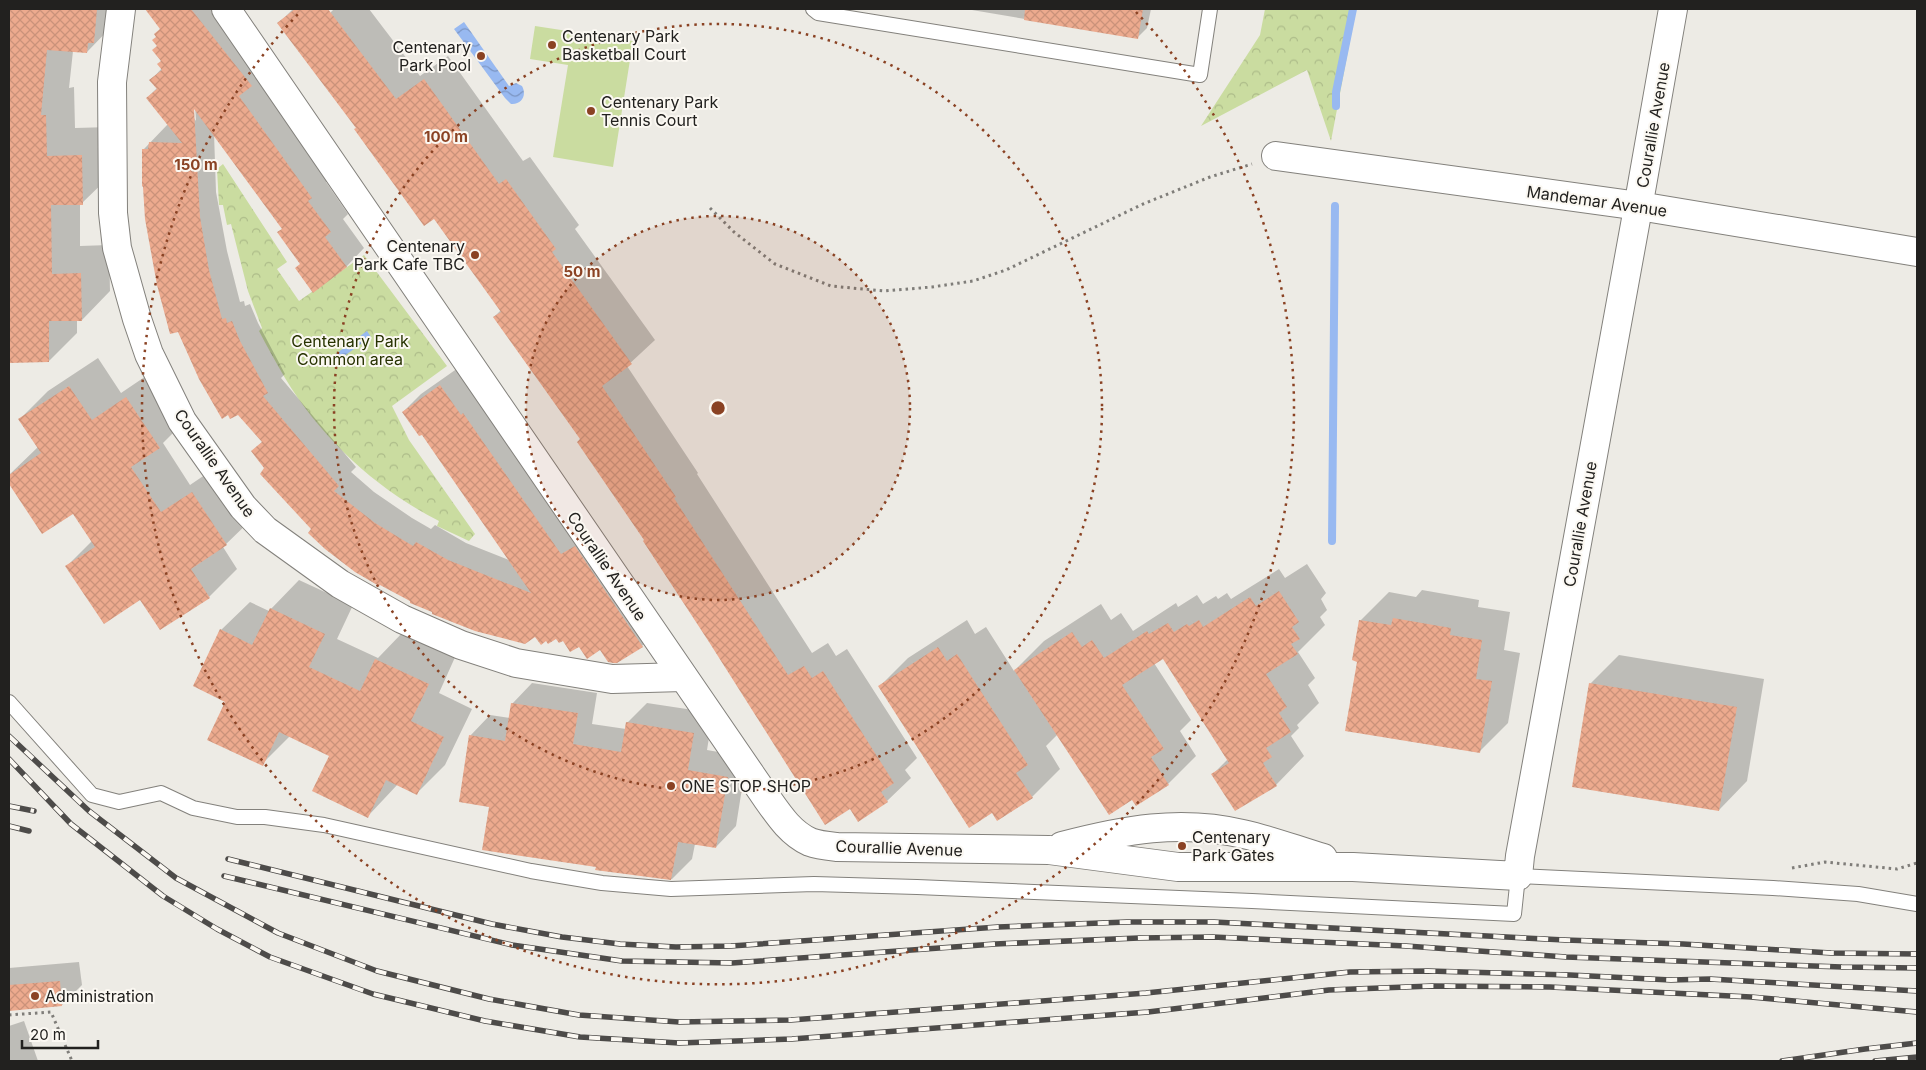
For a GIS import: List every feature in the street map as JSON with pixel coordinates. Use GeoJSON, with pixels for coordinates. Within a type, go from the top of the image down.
{"type":"FeatureCollection","features":[{"type":"Feature","properties":{"kind":"street","name":"Courallie Avenue"},"geometry":{"type":"LineString","coordinates":[[121,9],[112,82],[113,213],[117,248],[149,354],[182,421],[243,507],[265,530],[340,584],[402,618],[461,645],[516,663],[612,679],[683,677]]}},
{"type":"Feature","properties":{"kind":"street","name":"Courallie Avenue"},"geometry":{"type":"LineString","coordinates":[[226,9],[683,677],[782,820],[794,832],[811,843],[837,847],[1049,850],[1178,867],[1353,867],[1518,876],[1523,836],[1639,206],[1673,9]]}},
{"type":"Feature","properties":{"kind":"street","name":"Mandemar Avenue"},"geometry":{"type":"LineString","coordinates":[[1276,156],[1639,206],[1917,252]]}},
{"type":"Feature","properties":{"kind":"street","name":"Courallie Avenue"},"geometry":{"type":"LineString","coordinates":[[1049,850],[1113,833],[1160,827],[1204,827],[1243,834],[1353,867]]}},
{"type":"Feature","properties":{"kind":"street"},"geometry":{"type":"LineString","coordinates":[[1203,867],[1204,827]]}},
{"type":"Feature","properties":{"kind":"lane"},"geometry":{"type":"LineString","coordinates":[[813,9],[818,14],[1200,75],[1210,9]]}},
{"type":"Feature","properties":{"kind":"lane"},"geometry":{"type":"LineString","coordinates":[[9,702],[92,795],[120,802],[161,793],[193,808],[237,817],[265,818],[324,825],[531,871],[602,883],[671,889],[814,884],[908,887],[1514,914],[1518,876],[1858,894],[1917,904]]}},
{"type":"Feature","properties":{"kind":"path"},"geometry":{"type":"LineString","coordinates":[[710,208],[734,232],[774,264],[823,283],[831,286],[884,291],[922,288],[973,281],[1006,270],[1143,204],[1210,177],[1276,156]]}},
{"type":"Feature","properties":{"kind":"path"},"geometry":{"type":"LineString","coordinates":[[9,1015],[51,1012],[72,1061]]}},
{"type":"Feature","properties":{"kind":"green space"},"geometry":{"type":"Polygon","coordinates":[[[1265,9],[1356,9],[1331,141],[1307,70],[1201,126],[1260,35],[1265,9]]]}},
{"type":"Feature","properties":{"kind":"green space","name":"Centenary Park Tennis Court"},"geometry":{"type":"Polygon","coordinates":[[[535,26],[633,41],[613,167],[553,157],[568,65],[530,59],[535,26]]]}},
{"type":"Feature","properties":{"kind":"green space","name":"Centenary Park Common area"},"geometry":{"type":"Polygon","coordinates":[[[223,164],[287,262],[277,269],[299,301],[364,255],[447,366],[392,406],[409,440],[475,534],[469,541],[437,526],[439,521],[393,494],[372,478],[333,441],[299,400],[259,331],[262,328],[248,291],[231,224],[227,225],[223,205],[219,205],[217,169],[223,164]]]}},
{"type":"Feature","properties":{"kind":"water","name":"Centenary Park Pool"},"geometry":{"type":"Polygon","coordinates":[[[464,22],[509,86],[516,83],[522,86],[524,96],[521,101],[511,104],[505,98],[454,29],[464,22]]]}},
{"type":"Feature","properties":{"kind":"water"},"geometry":{"type":"Polygon","coordinates":[[[367,331],[371,337],[330,366],[326,361],[367,331]]]}},
{"type":"Feature","properties":{"kind":"building"},"geometry":{"type":"Polygon","coordinates":[[[9,9],[97,9],[94,43],[88,43],[87,53],[47,50],[41,115],[46,115],[47,156],[82,155],[83,205],[51,205],[52,274],[81,273],[82,321],[49,321],[49,362],[9,363],[9,9]]]}},
{"type":"Feature","properties":{"kind":"building"},"geometry":{"type":"Polygon","coordinates":[[[145,9],[191,9],[252,86],[239,96],[312,198],[308,201],[331,232],[325,237],[347,267],[313,293],[295,268],[300,264],[277,232],[282,229],[194,109],[200,217],[209,270],[222,319],[226,318],[227,323],[232,321],[240,341],[268,393],[263,396],[339,486],[334,491],[375,523],[413,546],[416,542],[448,560],[531,593],[422,435],[419,436],[402,412],[440,385],[461,415],[463,413],[561,554],[575,546],[643,647],[617,663],[608,662],[600,650],[587,659],[579,647],[570,652],[563,641],[559,643],[556,639],[548,644],[546,641],[541,645],[535,637],[525,644],[475,631],[432,614],[432,612],[410,603],[410,601],[355,572],[325,549],[308,533],[311,529],[260,474],[264,468],[251,451],[262,442],[238,415],[230,419],[228,415],[222,419],[199,379],[178,332],[170,334],[157,285],[145,219],[142,186],[142,149],[148,149],[149,142],[182,143],[146,98],[157,89],[149,80],[162,70],[157,64],[161,61],[152,50],[157,46],[152,40],[156,37],[154,34],[160,29],[145,9]]]}},
{"type":"Feature","properties":{"kind":"building"},"geometry":{"type":"Polygon","coordinates":[[[295,9],[328,9],[396,99],[424,79],[499,184],[506,179],[556,249],[552,252],[632,364],[602,386],[676,497],[674,498],[788,675],[804,666],[812,678],[823,671],[894,783],[881,792],[888,802],[858,822],[850,809],[825,825],[644,540],[577,442],[580,439],[493,317],[501,312],[434,219],[424,226],[354,129],[356,128],[277,23],[295,9]]]}},
{"type":"Feature","properties":{"kind":"building"},"geometry":{"type":"Polygon","coordinates":[[[1025,9],[1143,9],[1138,39],[1024,20],[1025,9]]]}},
{"type":"Feature","properties":{"kind":"building"},"geometry":{"type":"Polygon","coordinates":[[[69,386],[92,420],[126,397],[160,448],[131,467],[161,512],[192,492],[227,545],[191,569],[210,598],[160,630],[140,600],[104,624],[65,566],[95,547],[73,514],[42,534],[9,484],[9,475],[41,453],[18,419],[69,386]]]}},
{"type":"Feature","properties":{"kind":"building"},"geometry":{"type":"Polygon","coordinates":[[[1279,591],[1299,622],[1292,627],[1300,639],[1291,644],[1298,654],[1266,674],[1287,707],[1279,713],[1291,732],[1266,748],[1272,757],[1263,763],[1277,786],[1235,811],[1211,774],[1229,763],[1163,659],[1122,685],[1164,749],[1151,757],[1169,785],[1136,806],[1132,800],[1109,815],[1014,670],[1072,632],[1082,647],[1092,640],[1104,658],[1147,631],[1149,634],[1168,623],[1174,632],[1187,624],[1189,626],[1199,620],[1203,627],[1250,597],[1256,606],[1279,591]]]}},
{"type":"Feature","properties":{"kind":"building"},"geometry":{"type":"Polygon","coordinates":[[[270,608],[325,634],[309,667],[360,691],[375,659],[429,684],[411,721],[444,737],[417,795],[386,780],[368,818],[312,791],[329,756],[279,732],[263,766],[207,740],[225,702],[193,686],[220,629],[252,645],[270,608]]]}},
{"type":"Feature","properties":{"kind":"building"},"geometry":{"type":"Polygon","coordinates":[[[1393,618],[1451,628],[1450,635],[1482,640],[1476,679],[1492,681],[1480,753],[1345,731],[1357,662],[1352,660],[1359,620],[1391,625],[1393,618]]]}},
{"type":"Feature","properties":{"kind":"building"},"geometry":{"type":"Polygon","coordinates":[[[938,647],[947,661],[957,654],[1028,765],[1016,773],[1033,798],[997,821],[992,813],[969,828],[878,686],[938,647]]]}},
{"type":"Feature","properties":{"kind":"building"},"geometry":{"type":"Polygon","coordinates":[[[1589,683],[1737,707],[1719,811],[1572,787],[1589,683]]]}},
{"type":"Feature","properties":{"kind":"building"},"geometry":{"type":"Polygon","coordinates":[[[511,703],[578,713],[573,744],[621,752],[626,722],[694,733],[688,770],[728,777],[716,848],[678,842],[671,880],[595,870],[596,867],[482,850],[489,807],[459,802],[469,735],[505,741],[511,703]]]}},
{"type":"Feature","properties":{"kind":"building","name":"Administration"},"geometry":{"type":"Polygon","coordinates":[[[60,981],[62,1006],[9,1011],[9,985],[60,981]]]}},
{"type":"Feature","properties":{"kind":"waterway"},"geometry":{"type":"LineString","coordinates":[[1336,106],[1336,92],[1353,9]]}},
{"type":"Feature","properties":{"kind":"waterway"},"geometry":{"type":"LineString","coordinates":[[1332,541],[1335,206]]}},
{"type":"Feature","properties":{"kind":"railway"},"geometry":{"type":"LineString","coordinates":[[9,736],[89,811],[176,878],[278,933],[377,971],[489,999],[579,1015],[679,1022],[791,1020],[1146,993],[1350,972],[1428,971],[1671,980],[1710,979],[1917,991]]}},
{"type":"Feature","properties":{"kind":"railway"},"geometry":{"type":"LineString","coordinates":[[9,759],[71,824],[163,896],[217,929],[270,957],[373,994],[485,1021],[580,1037],[679,1043],[792,1039],[1148,1012],[1329,990],[1432,986],[1550,987],[1751,997],[1917,1012]]}},
{"type":"Feature","properties":{"kind":"railway"},"geometry":{"type":"LineString","coordinates":[[9,806],[34,811]]}},
{"type":"Feature","properties":{"kind":"railway"},"geometry":{"type":"LineString","coordinates":[[9,826],[29,831]]}},
{"type":"Feature","properties":{"kind":"railway"},"geometry":{"type":"LineString","coordinates":[[228,859],[492,924],[562,937],[620,944],[676,947],[731,946],[998,927],[1127,922],[1214,922],[1565,940],[1683,944],[1831,953],[1917,954]]}},
{"type":"Feature","properties":{"kind":"railway"},"geometry":{"type":"LineString","coordinates":[[224,876],[512,945],[622,961],[732,963],[995,944],[1213,937],[1406,946],[1566,957],[1917,968]]}},
{"type":"Feature","properties":{"kind":"railway"},"geometry":{"type":"LineString","coordinates":[[1782,1061],[1917,1043]]}},
{"type":"Feature","properties":{"kind":"railway"},"geometry":{"type":"LineString","coordinates":[[1875,1061],[1917,1057]]}},
{"type":"Feature","properties":{"kind":"place","name":"Centenary Park Basketball Court"},"geometry":{"type":"Point","coordinates":[552,45]}},
{"type":"Feature","properties":{"kind":"place","name":"Centenary Park Pool"},"geometry":{"type":"Point","coordinates":[481,56]}},
{"type":"Feature","properties":{"kind":"place","name":"Centenary Park Tennis Court"},"geometry":{"type":"Point","coordinates":[591,111]}},
{"type":"Feature","properties":{"kind":"place","name":"Centenary Park Cafe TBC"},"geometry":{"type":"Point","coordinates":[475,255]}},
{"type":"Feature","properties":{"kind":"place","name":"ONE STOP SHOP"},"geometry":{"type":"Point","coordinates":[671,786]}},
{"type":"Feature","properties":{"kind":"place","name":"Centenary Park Gates"},"geometry":{"type":"Point","coordinates":[1182,846]}},
{"type":"Feature","properties":{"kind":"place","name":"Administration"},"geometry":{"type":"Point","coordinates":[35,996]}}]}
